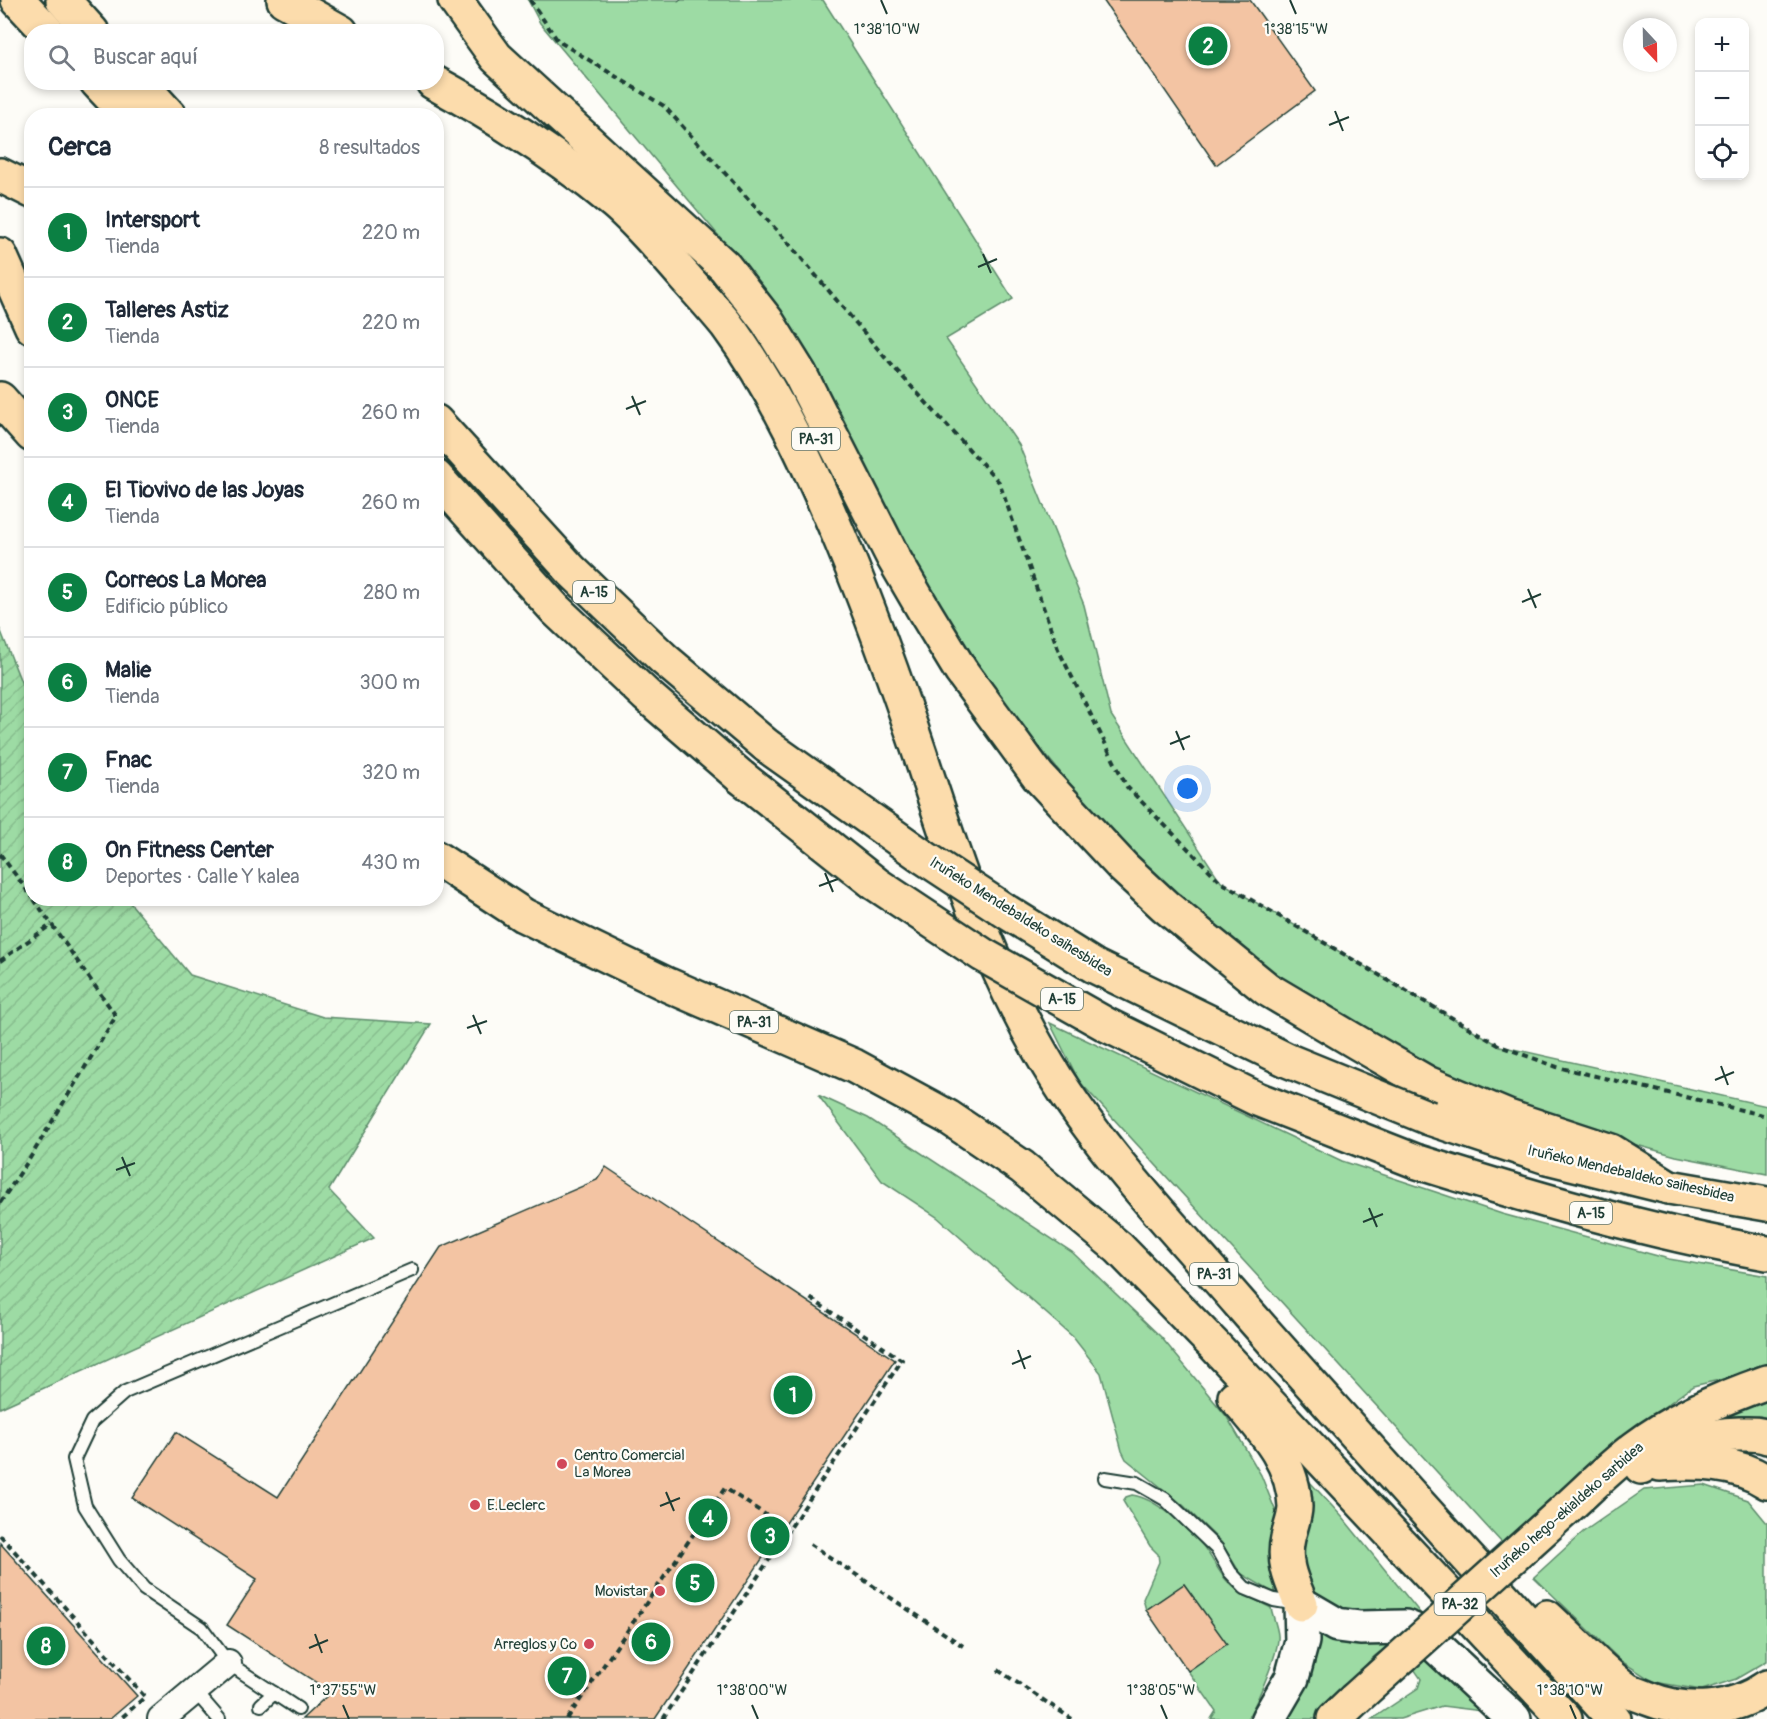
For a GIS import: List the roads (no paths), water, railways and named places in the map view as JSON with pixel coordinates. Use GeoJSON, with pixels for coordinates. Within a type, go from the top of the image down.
{"type":"FeatureCollection","features":[{"type":"Feature","properties":{"kind":"highway"},"geometry":{"type":"LineString","coordinates":[[18,0],[40,24]]}},
{"type":"Feature","properties":{"kind":"highway"},"geometry":{"type":"LineString","coordinates":[[63,0],[85,24]]}},
{"type":"Feature","properties":{"kind":"highway"},"geometry":{"type":"LineString","coordinates":[[284,0],[327,24]]}},
{"type":"Feature","properties":{"kind":"highway","name":"PA-31"},"geometry":{"type":"LineString","coordinates":[[455,0],[496,57],[674,222],[745,314],[791,388],[866,551],[912,681],[918,712],[922,760],[944,831],[986,943],[1038,1050],[1069,1099],[1108,1153],[1329,1405],[1614,1719]]}},
{"type":"Feature","properties":{"kind":"highway"},"geometry":{"type":"LineString","coordinates":[[444,88],[553,155],[618,205],[671,261],[726,325],[774,400],[804,455],[873,620],[922,760]]}},
{"type":"Feature","properties":{"kind":"highway"},"geometry":{"type":"LineString","coordinates":[[105,90],[121,108]]}},
{"type":"Feature","properties":{"kind":"highway"},"geometry":{"type":"LineString","coordinates":[[147,90],[163,108]]}},
{"type":"Feature","properties":{"kind":"highway"},"geometry":{"type":"LineString","coordinates":[[674,222],[725,267],[767,321],[800,374],[893,557],[961,671],[1038,776],[1123,867],[1165,906],[1267,989],[1358,1043],[1427,1083],[1508,1117],[1611,1151],[1669,1186]]}},
{"type":"Feature","properties":{"kind":"highway"},"geometry":{"type":"LineString","coordinates":[[0,255],[24,309]]}},
{"type":"Feature","properties":{"kind":"highway"},"geometry":{"type":"LineString","coordinates":[[0,399],[24,426]]}},
{"type":"Feature","properties":{"kind":"highway","name":"Iruñeko Mendebaldeko saihesbidea"},"geometry":{"type":"LineString","coordinates":[[444,431],[572,571],[664,659],[767,746],[924,858],[1094,966],[1290,1061],[1429,1118],[1546,1157],[1669,1186],[1767,1204]]}},
{"type":"Feature","properties":{"kind":"highway","name":"A-15"},"geometry":{"type":"LineString","coordinates":[[444,486],[556,610],[646,695],[741,777],[876,884],[983,955],[1107,1025],[1257,1099],[1418,1162],[1534,1199],[1702,1242],[1767,1253]]}},
{"type":"Feature","properties":{"kind":"highway","name":"PA-31"},"geometry":{"type":"LineString","coordinates":[[444,863],[523,915],[668,985],[854,1066],[937,1111],[1022,1167],[1119,1248],[1215,1346],[1564,1719]]}},
{"type":"Feature","properties":{"kind":"highway"},"geometry":{"type":"LineString","coordinates":[[1063,1200],[1080,1234],[1187,1341],[1261,1427],[1284,1461],[1293,1483],[1295,1510],[1285,1557],[1289,1576],[1301,1604]]}},
{"type":"Feature","properties":{"kind":"highway","name":"Iruñeko hego-ekialdeko sarbidea"},"geometry":{"type":"LineString","coordinates":[[1351,1712],[1569,1514],[1636,1447],[1660,1431],[1723,1397],[1767,1382]]}},
{"type":"Feature","properties":{"kind":"highway"},"geometry":{"type":"LineString","coordinates":[[1329,1405],[1542,1613],[1628,1690],[1667,1706],[1698,1710],[1734,1704],[1767,1687]]}},
{"type":"Feature","properties":{"kind":"highway","name":"Iruñeko hego-ekialdeko sarbidea"},"geometry":{"type":"LineString","coordinates":[[1569,1514],[1671,1449],[1719,1434],[1760,1434],[1767,1437]]}},
{"type":"Feature","properties":{"kind":"highway"},"geometry":{"type":"LineString","coordinates":[[1646,1464],[1689,1462],[1723,1464],[1755,1474],[1767,1482]]}},
{"type":"Feature","properties":{"kind":"street"},"geometry":{"type":"LineString","coordinates":[[1268,1719],[1292,1678],[1302,1641],[1301,1604]]}},
{"type":"Feature","properties":{"kind":"street"},"geometry":{"type":"LineString","coordinates":[[1301,1604],[1337,1625],[1360,1628],[1405,1627],[1423,1634],[1514,1719]]}},
{"type":"Feature","properties":{"kind":"street"},"geometry":{"type":"LineString","coordinates":[[161,1719],[228,1663]]}},
{"type":"Feature","properties":{"kind":"lane"},"geometry":{"type":"LineString","coordinates":[[298,1709],[228,1663],[202,1628],[144,1589],[119,1560],[86,1506],[74,1459],[92,1420],[124,1392],[411,1270]]}},
{"type":"Feature","properties":{"kind":"lane"},"geometry":{"type":"LineString","coordinates":[[1105,1478],[1137,1483],[1165,1499],[1217,1549],[1230,1572],[1245,1588],[1274,1600],[1301,1604]]}},
{"type":"Feature","properties":{"kind":"lane"},"geometry":{"type":"LineString","coordinates":[[194,1690],[219,1719]]}},
{"type":"Feature","properties":{"kind":"lane"},"geometry":{"type":"LineString","coordinates":[[261,1705],[274,1693]]}},
{"type":"Feature","properties":{"kind":"place","name":"Talleres Astiz"},"geometry":{"type":"Point","coordinates":[1208,46]}},
{"type":"Feature","properties":{"kind":"place","name":"Intersport"},"geometry":{"type":"Point","coordinates":[793,1395]}},
{"type":"Feature","properties":{"kind":"place","name":"Centro Comercial La Morea"},"geometry":{"type":"Point","coordinates":[562,1464]}},
{"type":"Feature","properties":{"kind":"place","name":"E.Leclerc"},"geometry":{"type":"Point","coordinates":[475,1505]}},
{"type":"Feature","properties":{"kind":"place","name":"El Tiovivo de las Joyas"},"geometry":{"type":"Point","coordinates":[708,1518]}},
{"type":"Feature","properties":{"kind":"place","name":"ONCE"},"geometry":{"type":"Point","coordinates":[770,1536]}},
{"type":"Feature","properties":{"kind":"place","name":"Correos La Morea"},"geometry":{"type":"Point","coordinates":[695,1583]}},
{"type":"Feature","properties":{"kind":"place","name":"Movistar"},"geometry":{"type":"Point","coordinates":[660,1591]}},
{"type":"Feature","properties":{"kind":"place","name":"Malie"},"geometry":{"type":"Point","coordinates":[651,1642]}},
{"type":"Feature","properties":{"kind":"place","name":"Arreglos y Co"},"geometry":{"type":"Point","coordinates":[589,1644]}},
{"type":"Feature","properties":{"kind":"place","name":"On Fitness Center"},"geometry":{"type":"Point","coordinates":[46,1646]}},
{"type":"Feature","properties":{"kind":"place","name":"Fnac"},"geometry":{"type":"Point","coordinates":[567,1676]}}]}
